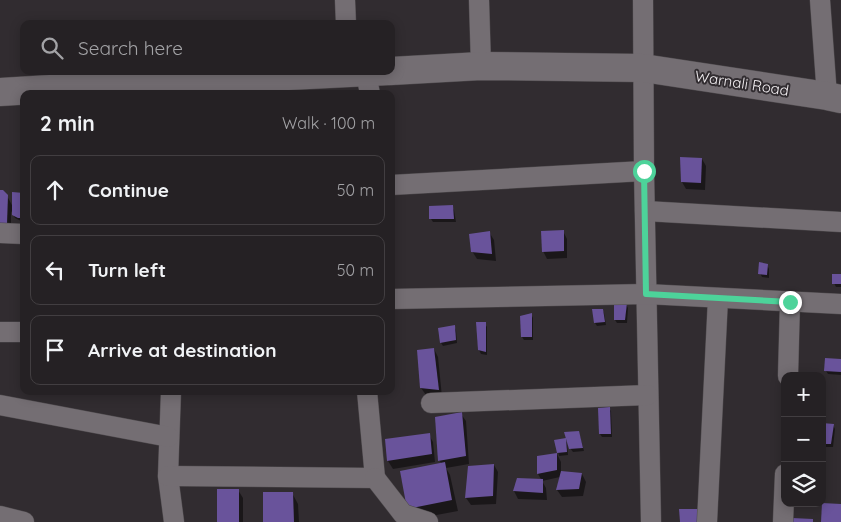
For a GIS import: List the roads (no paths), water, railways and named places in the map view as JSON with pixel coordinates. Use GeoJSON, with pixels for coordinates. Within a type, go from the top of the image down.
{"type":"FeatureCollection","features":[{"type":"Feature","properties":{"kind":"main road","name":"Warnali Road"},"geometry":{"type":"LineString","coordinates":[[348,75],[379,77],[481,66],[643,68],[834,98]]}},
{"type":"Feature","properties":{"kind":"main road","name":"Warnali Road"},"geometry":{"type":"LineString","coordinates":[[82,90],[165,88],[298,75]]}},
{"type":"Feature","properties":{"kind":"main road","name":"Warnali Road"},"geometry":{"type":"LineString","coordinates":[[0,92],[20,92]]}},
{"type":"Feature","properties":{"kind":"street"},"geometry":{"type":"LineString","coordinates":[[345,0],[346,20]]}},
{"type":"Feature","properties":{"kind":"street"},"geometry":{"type":"LineString","coordinates":[[479,0],[481,66]]}},
{"type":"Feature","properties":{"kind":"street"},"geometry":{"type":"LineString","coordinates":[[643,0],[644,211],[651,522]]}},
{"type":"Feature","properties":{"kind":"street"},"geometry":{"type":"LineString","coordinates":[[820,0],[834,98]]}},
{"type":"Feature","properties":{"kind":"street"},"geometry":{"type":"LineString","coordinates":[[395,185],[644,171]]}},
{"type":"Feature","properties":{"kind":"street"},"geometry":{"type":"LineString","coordinates":[[644,211],[841,222]]}},
{"type":"Feature","properties":{"kind":"street"},"geometry":{"type":"LineString","coordinates":[[0,233],[20,234]]}},
{"type":"Feature","properties":{"kind":"street"},"geometry":{"type":"LineString","coordinates":[[395,298],[646,294],[841,304]]}},
{"type":"Feature","properties":{"kind":"street"},"geometry":{"type":"LineString","coordinates":[[707,522],[718,298]]}},
{"type":"Feature","properties":{"kind":"street"},"geometry":{"type":"LineString","coordinates":[[788,372],[790,302]]}},
{"type":"Feature","properties":{"kind":"street"},"geometry":{"type":"LineString","coordinates":[[0,332],[20,332]]}},
{"type":"Feature","properties":{"kind":"street"},"geometry":{"type":"LineString","coordinates":[[171,395],[168,476],[174,522]]}},
{"type":"Feature","properties":{"kind":"street"},"geometry":{"type":"LineString","coordinates":[[368,395],[375,478],[403,514],[428,522]]}},
{"type":"Feature","properties":{"kind":"street"},"geometry":{"type":"LineString","coordinates":[[430,403],[648,395]]}},
{"type":"Feature","properties":{"kind":"street"},"geometry":{"type":"LineString","coordinates":[[0,404],[169,437]]}},
{"type":"Feature","properties":{"kind":"street"},"geometry":{"type":"LineString","coordinates":[[168,476],[375,478]]}},
{"type":"Feature","properties":{"kind":"street"},"geometry":{"type":"LineString","coordinates":[[783,522],[784,507]]}},
{"type":"Feature","properties":{"kind":"street"},"geometry":{"type":"LineString","coordinates":[[0,516],[24,522]]}}]}
